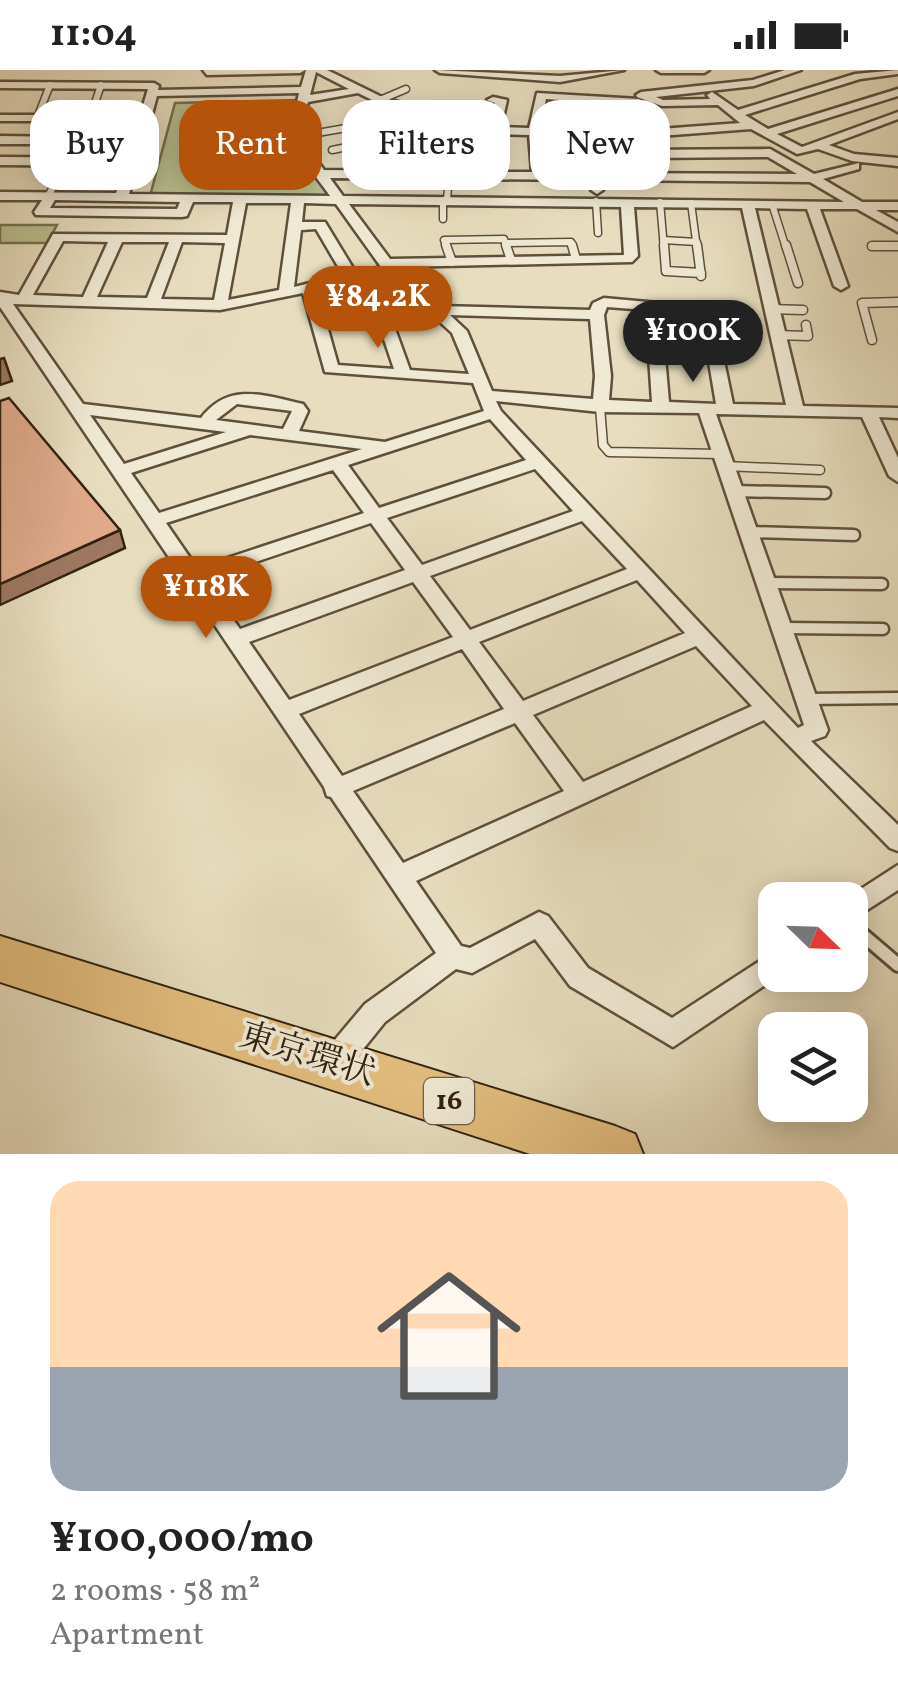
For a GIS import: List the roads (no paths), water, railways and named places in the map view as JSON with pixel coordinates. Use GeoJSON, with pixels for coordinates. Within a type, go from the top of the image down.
{"type":"FeatureCollection","features":[{"type":"Feature","properties":{"kind":"highway","name":"東京環状"},"geometry":{"type":"LineString","coordinates":[[0,960],[615,1154]]}},
{"type":"Feature","properties":{"kind":"street"},"geometry":{"type":"LineString","coordinates":[[4,70],[0,82],[154,86],[151,100]]}},
{"type":"Feature","properties":{"kind":"street"},"geometry":{"type":"LineString","coordinates":[[204,92],[207,71],[300,70]]}},
{"type":"Feature","properties":{"kind":"street"},"geometry":{"type":"LineString","coordinates":[[303,100],[311,70]]}},
{"type":"Feature","properties":{"kind":"street"},"geometry":{"type":"LineString","coordinates":[[319,70],[380,100]]}},
{"type":"Feature","properties":{"kind":"street"},"geometry":{"type":"LineString","coordinates":[[440,70],[575,77],[615,70]]}},
{"type":"Feature","properties":{"kind":"street"},"geometry":{"type":"LineString","coordinates":[[564,70],[575,77]]}},
{"type":"Feature","properties":{"kind":"street"},"geometry":{"type":"LineString","coordinates":[[661,70],[704,70]]}},
{"type":"Feature","properties":{"kind":"street"},"geometry":{"type":"LineString","coordinates":[[721,102],[662,104],[641,95],[754,83],[796,70]]}},
{"type":"Feature","properties":{"kind":"street"},"geometry":{"type":"LineString","coordinates":[[736,114],[858,76],[898,71]]}},
{"type":"Feature","properties":{"kind":"street"},"geometry":{"type":"LineString","coordinates":[[707,90],[752,126],[801,151],[898,115]]}},
{"type":"Feature","properties":{"kind":"street"},"geometry":{"type":"LineString","coordinates":[[153,92],[355,91]]}},
{"type":"Feature","properties":{"kind":"street"},"geometry":{"type":"LineString","coordinates":[[766,132],[898,92]]}},
{"type":"Feature","properties":{"kind":"street"},"geometry":{"type":"LineString","coordinates":[[539,100],[540,95],[616,100]]}},
{"type":"Feature","properties":{"kind":"street"},"geometry":{"type":"LineString","coordinates":[[670,113],[683,114],[688,132]]}},
{"type":"Feature","properties":{"kind":"street"},"geometry":{"type":"LineString","coordinates":[[0,118],[30,118]]}},
{"type":"Feature","properties":{"kind":"street"},"geometry":{"type":"LineString","coordinates":[[670,133],[752,126]]}},
{"type":"Feature","properties":{"kind":"street"},"geometry":{"type":"LineString","coordinates":[[0,140],[30,140]]}},
{"type":"Feature","properties":{"kind":"street"},"geometry":{"type":"LineString","coordinates":[[818,145],[853,161],[866,200],[863,205]]}},
{"type":"Feature","properties":{"kind":"street"},"geometry":{"type":"LineString","coordinates":[[670,177],[812,178],[853,161],[893,161],[890,152],[898,147]]}},
{"type":"Feature","properties":{"kind":"street"},"geometry":{"type":"LineString","coordinates":[[670,154],[770,154],[898,228]]}},
{"type":"Feature","properties":{"kind":"street"},"geometry":{"type":"LineString","coordinates":[[0,161],[30,161]]}},
{"type":"Feature","properties":{"kind":"street"},"geometry":{"type":"LineString","coordinates":[[717,178],[726,204]]}},
{"type":"Feature","properties":{"kind":"street"},"geometry":{"type":"LineString","coordinates":[[322,179],[356,218],[387,266],[459,330],[494,414],[794,738],[898,841]]}},
{"type":"Feature","properties":{"kind":"street"},"geometry":{"type":"LineString","coordinates":[[121,197],[123,190]]}},
{"type":"Feature","properties":{"kind":"street"},"geometry":{"type":"LineString","coordinates":[[597,190],[597,202]]}},
{"type":"Feature","properties":{"kind":"street"},"geometry":{"type":"LineString","coordinates":[[0,196],[898,206]]}},
{"type":"Feature","properties":{"kind":"street"},"geometry":{"type":"LineString","coordinates":[[49,196],[40,212],[182,214],[188,198]]}},
{"type":"Feature","properties":{"kind":"street"},"geometry":{"type":"LineString","coordinates":[[220,306],[240,199]]}},
{"type":"Feature","properties":{"kind":"street"},"geometry":{"type":"LineString","coordinates":[[286,293],[298,200]]}},
{"type":"Feature","properties":{"kind":"street"},"geometry":{"type":"LineString","coordinates":[[1,298],[220,306],[352,278],[387,266],[630,258],[627,202]]}},
{"type":"Feature","properties":{"kind":"street"},"geometry":{"type":"LineString","coordinates":[[746,204],[774,335],[795,407]]}},
{"type":"Feature","properties":{"kind":"street"},"geometry":{"type":"LineString","coordinates":[[812,204],[841,286]]}},
{"type":"Feature","properties":{"kind":"street"},"geometry":{"type":"LineString","coordinates":[[295,226],[320,225],[352,278]]}},
{"type":"Feature","properties":{"kind":"street"},"geometry":{"type":"LineString","coordinates":[[24,299],[58,237],[231,239]]}},
{"type":"Feature","properties":{"kind":"street"},"geometry":{"type":"LineString","coordinates":[[88,302],[117,237]]}},
{"type":"Feature","properties":{"kind":"street"},"geometry":{"type":"LineString","coordinates":[[152,304],[176,238]]}},
{"type":"Feature","properties":{"kind":"street"},"geometry":{"type":"LineString","coordinates":[[310,287],[328,367],[404,375],[600,407],[795,407],[898,413]]}},
{"type":"Feature","properties":{"kind":"street"},"geometry":{"type":"LineString","coordinates":[[404,375],[380,310],[418,295]]}},
{"type":"Feature","properties":{"kind":"street"},"geometry":{"type":"LineString","coordinates":[[1,298],[453,956],[472,961],[539,924],[580,977],[674,1034],[758,974]]}},
{"type":"Feature","properties":{"kind":"street"},"geometry":{"type":"LineString","coordinates":[[600,407],[603,376],[598,306],[604,302],[708,311],[722,460],[817,730],[794,738]]}},
{"type":"Feature","properties":{"kind":"street"},"geometry":{"type":"LineString","coordinates":[[653,305],[662,408]]}},
{"type":"Feature","properties":{"kind":"street"},"geometry":{"type":"LineString","coordinates":[[436,310],[597,315]]}},
{"type":"Feature","properties":{"kind":"street"},"geometry":{"type":"LineString","coordinates":[[205,424],[220,402],[230,398],[297,407],[300,411],[288,435]]}},
{"type":"Feature","properties":{"kind":"street"},"geometry":{"type":"LineString","coordinates":[[76,408],[388,447]]}},
{"type":"Feature","properties":{"kind":"street"},"geometry":{"type":"LineString","coordinates":[[868,412],[898,476]]}},
{"type":"Feature","properties":{"kind":"street"},"geometry":{"type":"LineString","coordinates":[[153,521],[494,414]]}},
{"type":"Feature","properties":{"kind":"street"},"geometry":{"type":"LineString","coordinates":[[120,471],[250,430]]}},
{"type":"Feature","properties":{"kind":"street"},"geometry":{"type":"LineString","coordinates":[[190,578],[537,462]]}},
{"type":"Feature","properties":{"kind":"street"},"geometry":{"type":"LineString","coordinates":[[337,463],[578,793]]}},
{"type":"Feature","properties":{"kind":"street"},"geometry":{"type":"LineString","coordinates":[[235,639],[585,513]]}},
{"type":"Feature","properties":{"kind":"street"},"geometry":{"type":"LineString","coordinates":[[283,711],[639,572]]}},
{"type":"Feature","properties":{"kind":"street"},"geometry":{"type":"LineString","coordinates":[[335,789],[698,636]]}},
{"type":"Feature","properties":{"kind":"street"},"geometry":{"type":"LineString","coordinates":[[399,877],[767,709]]}},
{"type":"Feature","properties":{"kind":"street"},"geometry":{"type":"LineString","coordinates":[[868,897],[898,876]]}},
{"type":"Feature","properties":{"kind":"street"},"geometry":{"type":"LineString","coordinates":[[333,1064],[366,1020],[453,956]]}},
{"type":"Feature","properties":{"kind":"lane"},"geometry":{"type":"LineString","coordinates":[[96,100],[101,85]]}},
{"type":"Feature","properties":{"kind":"lane"},"geometry":{"type":"LineString","coordinates":[[44,100],[50,86]]}},
{"type":"Feature","properties":{"kind":"lane"},"geometry":{"type":"LineString","coordinates":[[380,100],[406,89]]}},
{"type":"Feature","properties":{"kind":"lane"},"geometry":{"type":"LineString","coordinates":[[332,150],[342,148]]}},
{"type":"Feature","properties":{"kind":"lane"},"geometry":{"type":"LineString","coordinates":[[49,196],[52,190]]}},
{"type":"Feature","properties":{"kind":"lane"},"geometry":{"type":"LineString","coordinates":[[443,219],[447,190]]}},
{"type":"Feature","properties":{"kind":"lane"},"geometry":{"type":"LineString","coordinates":[[597,202],[598,233]]}},
{"type":"Feature","properties":{"kind":"lane"},"geometry":{"type":"LineString","coordinates":[[660,202],[666,271],[701,276],[691,203]]}},
{"type":"Feature","properties":{"kind":"lane"},"geometry":{"type":"LineString","coordinates":[[772,204],[798,283]]}},
{"type":"Feature","properties":{"kind":"lane"},"geometry":{"type":"LineString","coordinates":[[452,262],[444,240],[504,239],[511,260]]}},
{"type":"Feature","properties":{"kind":"lane"},"geometry":{"type":"LineString","coordinates":[[663,240],[696,242]]}},
{"type":"Feature","properties":{"kind":"lane"},"geometry":{"type":"LineString","coordinates":[[507,244],[571,242],[576,258]]}},
{"type":"Feature","properties":{"kind":"lane"},"geometry":{"type":"LineString","coordinates":[[872,246],[898,246]]}},
{"type":"Feature","properties":{"kind":"lane"},"geometry":{"type":"LineString","coordinates":[[872,340],[862,303],[898,302]]}},
{"type":"Feature","properties":{"kind":"lane"},"geometry":{"type":"LineString","coordinates":[[770,309],[803,310]]}},
{"type":"Feature","properties":{"kind":"lane"},"geometry":{"type":"LineString","coordinates":[[774,335],[808,336],[806,325]]}},
{"type":"Feature","properties":{"kind":"lane"},"geometry":{"type":"LineString","coordinates":[[600,407],[603,445],[609,452],[820,470]]}},
{"type":"Feature","properties":{"kind":"lane"},"geometry":{"type":"LineString","coordinates":[[734,491],[825,493]]}},
{"type":"Feature","properties":{"kind":"lane"},"geometry":{"type":"LineString","coordinates":[[750,532],[854,534]]}},
{"type":"Feature","properties":{"kind":"lane"},"geometry":{"type":"LineString","coordinates":[[767,584],[882,584]]}},
{"type":"Feature","properties":{"kind":"lane"},"geometry":{"type":"LineString","coordinates":[[784,628],[883,629]]}},
{"type":"Feature","properties":{"kind":"lane"},"geometry":{"type":"LineString","coordinates":[[807,699],[898,698]]}},
{"type":"Feature","properties":{"kind":"lane"},"geometry":{"type":"LineString","coordinates":[[868,939],[898,965]]}}]}
